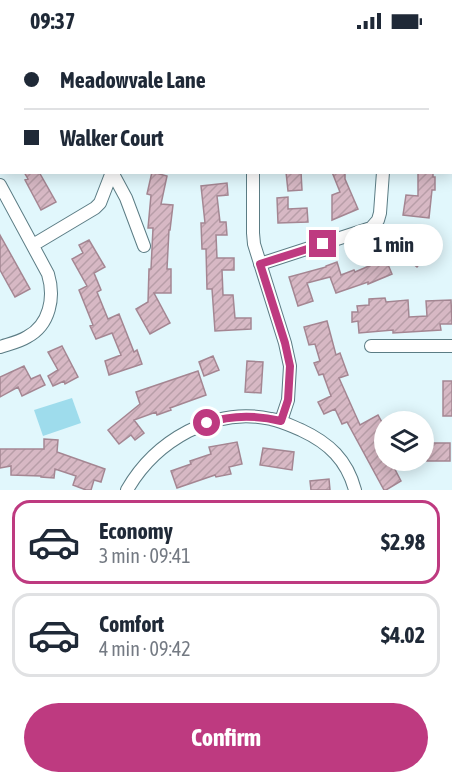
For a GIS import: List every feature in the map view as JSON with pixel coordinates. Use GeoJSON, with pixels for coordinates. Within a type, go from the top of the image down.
{"type":"FeatureCollection","features":[{"type":"Feature","properties":{"kind":"street"},"geometry":{"type":"LineString","coordinates":[[33,244],[95,208],[100,203],[111,174]]}},
{"type":"Feature","properties":{"kind":"street"},"geometry":{"type":"LineString","coordinates":[[113,174],[126,198],[144,246]]}},
{"type":"Feature","properties":{"kind":"street"},"geometry":{"type":"LineString","coordinates":[[253,174],[254,244],[290,366],[288,400],[281,421]]}},
{"type":"Feature","properties":{"kind":"street"},"geometry":{"type":"LineString","coordinates":[[260,264],[364,230],[375,224],[380,213],[383,174]]}},
{"type":"Feature","properties":{"kind":"street"},"geometry":{"type":"LineString","coordinates":[[0,185],[33,244],[51,285],[51,302],[40,327],[28,337],[0,347]]}},
{"type":"Feature","properties":{"kind":"street"},"geometry":{"type":"LineString","coordinates":[[371,346],[452,346]]}},
{"type":"Feature","properties":{"kind":"street"},"geometry":{"type":"LineString","coordinates":[[127,490],[140,470],[157,453],[182,434],[215,420],[234,417],[262,417],[281,421],[305,432],[330,448],[344,463],[355,490]]}},
{"type":"Feature","properties":{"kind":"shaded area"},"geometry":{"type":"Polygon","coordinates":[[[72,398],[81,423],[43,436],[34,410],[72,398]]]}},
{"type":"Feature","properties":{"kind":"building"},"geometry":{"type":"Polygon","coordinates":[[[25,174],[40,174],[56,202],[41,210],[25,180],[28,179],[25,174]]]}},
{"type":"Feature","properties":{"kind":"building"},"geometry":{"type":"Polygon","coordinates":[[[152,174],[167,176],[161,204],[173,205],[167,269],[171,269],[171,293],[154,293],[170,323],[150,334],[136,309],[148,302],[153,228],[148,228],[151,195],[147,194],[152,174]]]}},
{"type":"Feature","properties":{"kind":"building"},"geometry":{"type":"Polygon","coordinates":[[[286,174],[301,174],[302,190],[288,191],[286,174]]]}},
{"type":"Feature","properties":{"kind":"building"},"geometry":{"type":"Polygon","coordinates":[[[333,174],[345,174],[358,209],[332,220],[332,195],[340,192],[333,174]]]}},
{"type":"Feature","properties":{"kind":"building"},"geometry":{"type":"Polygon","coordinates":[[[418,174],[433,174],[435,190],[432,190],[429,218],[403,215],[406,195],[418,196],[418,174]]]}},
{"type":"Feature","properties":{"kind":"building"},"geometry":{"type":"Polygon","coordinates":[[[227,183],[228,195],[217,196],[220,222],[226,222],[227,235],[216,235],[217,258],[234,258],[234,270],[222,270],[223,295],[233,295],[235,318],[251,318],[251,329],[215,331],[212,289],[207,289],[206,249],[202,249],[201,223],[205,223],[201,186],[227,183]]]}},
{"type":"Feature","properties":{"kind":"building"},"geometry":{"type":"Polygon","coordinates":[[[288,197],[288,209],[307,208],[308,222],[278,223],[277,198],[288,197]]]}},
{"type":"Feature","properties":{"kind":"building"},"geometry":{"type":"Polygon","coordinates":[[[419,231],[435,245],[417,267],[387,243],[398,232],[410,243],[419,231]]]}},
{"type":"Feature","properties":{"kind":"building"},"geometry":{"type":"Polygon","coordinates":[[[0,235],[30,289],[15,297],[0,270],[0,235]]]}},
{"type":"Feature","properties":{"kind":"building"},"geometry":{"type":"Polygon","coordinates":[[[89,240],[105,267],[94,273],[101,290],[97,292],[108,319],[119,314],[134,352],[137,350],[142,364],[109,375],[105,361],[121,355],[112,333],[96,339],[79,290],[87,286],[72,259],[83,253],[79,245],[89,240]]]}},
{"type":"Feature","properties":{"kind":"building"},"geometry":{"type":"Polygon","coordinates":[[[381,248],[392,274],[336,293],[330,277],[307,283],[313,301],[298,306],[289,277],[337,262],[341,275],[354,270],[355,272],[376,263],[371,252],[381,248]]]}},
{"type":"Feature","properties":{"kind":"building"},"geometry":{"type":"Polygon","coordinates":[[[385,298],[386,302],[408,300],[409,317],[427,316],[426,301],[451,300],[452,324],[440,324],[441,330],[359,333],[358,321],[352,322],[352,312],[358,312],[357,306],[369,305],[369,299],[385,298]]]}},
{"type":"Feature","properties":{"kind":"building"},"geometry":{"type":"Polygon","coordinates":[[[327,321],[336,355],[340,353],[348,375],[339,378],[360,425],[374,417],[374,471],[396,471],[401,481],[386,490],[384,490],[347,422],[342,424],[335,409],[324,414],[318,402],[331,396],[323,374],[319,375],[314,363],[320,361],[315,344],[309,345],[304,327],[327,321]]]}},
{"type":"Feature","properties":{"kind":"building"},"geometry":{"type":"Polygon","coordinates":[[[62,346],[78,377],[65,384],[64,381],[53,386],[48,376],[58,370],[48,352],[62,346]]]}},
{"type":"Feature","properties":{"kind":"building"},"geometry":{"type":"Polygon","coordinates":[[[213,356],[219,370],[204,376],[199,362],[213,356]]]}},
{"type":"Feature","properties":{"kind":"building"},"geometry":{"type":"Polygon","coordinates":[[[247,361],[263,362],[261,393],[245,392],[247,361]]]}},
{"type":"Feature","properties":{"kind":"building"},"geometry":{"type":"Polygon","coordinates":[[[24,366],[31,379],[40,375],[45,385],[22,396],[18,387],[0,397],[0,377],[24,366]]]}},
{"type":"Feature","properties":{"kind":"building"},"geometry":{"type":"Polygon","coordinates":[[[198,371],[206,395],[157,415],[156,412],[134,420],[144,433],[135,440],[131,435],[119,444],[108,430],[140,404],[136,392],[198,371]]]}},
{"type":"Feature","properties":{"kind":"building"},"geometry":{"type":"Polygon","coordinates":[[[443,381],[452,381],[452,416],[443,416],[443,381]]]}},
{"type":"Feature","properties":{"kind":"building"},"geometry":{"type":"Polygon","coordinates":[[[44,439],[58,440],[57,452],[105,469],[101,482],[94,480],[91,490],[86,490],[73,485],[76,476],[55,469],[54,478],[11,475],[11,466],[0,468],[0,449],[44,449],[44,439]]]}},
{"type":"Feature","properties":{"kind":"building"},"geometry":{"type":"Polygon","coordinates":[[[237,442],[242,464],[229,467],[231,474],[216,477],[215,475],[177,488],[171,471],[211,454],[209,447],[237,442]]]}},
{"type":"Feature","properties":{"kind":"building"},"geometry":{"type":"Polygon","coordinates":[[[434,443],[450,443],[450,461],[434,461],[434,443]]]}},
{"type":"Feature","properties":{"kind":"building"},"geometry":{"type":"Polygon","coordinates":[[[263,448],[294,452],[292,470],[260,465],[263,448]]]}},
{"type":"Feature","properties":{"kind":"building"},"geometry":{"type":"Polygon","coordinates":[[[329,479],[330,490],[311,490],[310,481],[329,479]]]}},
{"type":"Feature","properties":{"kind":"route"},"geometry":{"type":"LineString","coordinates":[[207,423],[234,417],[262,417],[281,421],[290,388],[290,366],[260,264],[323,244]]}}]}
